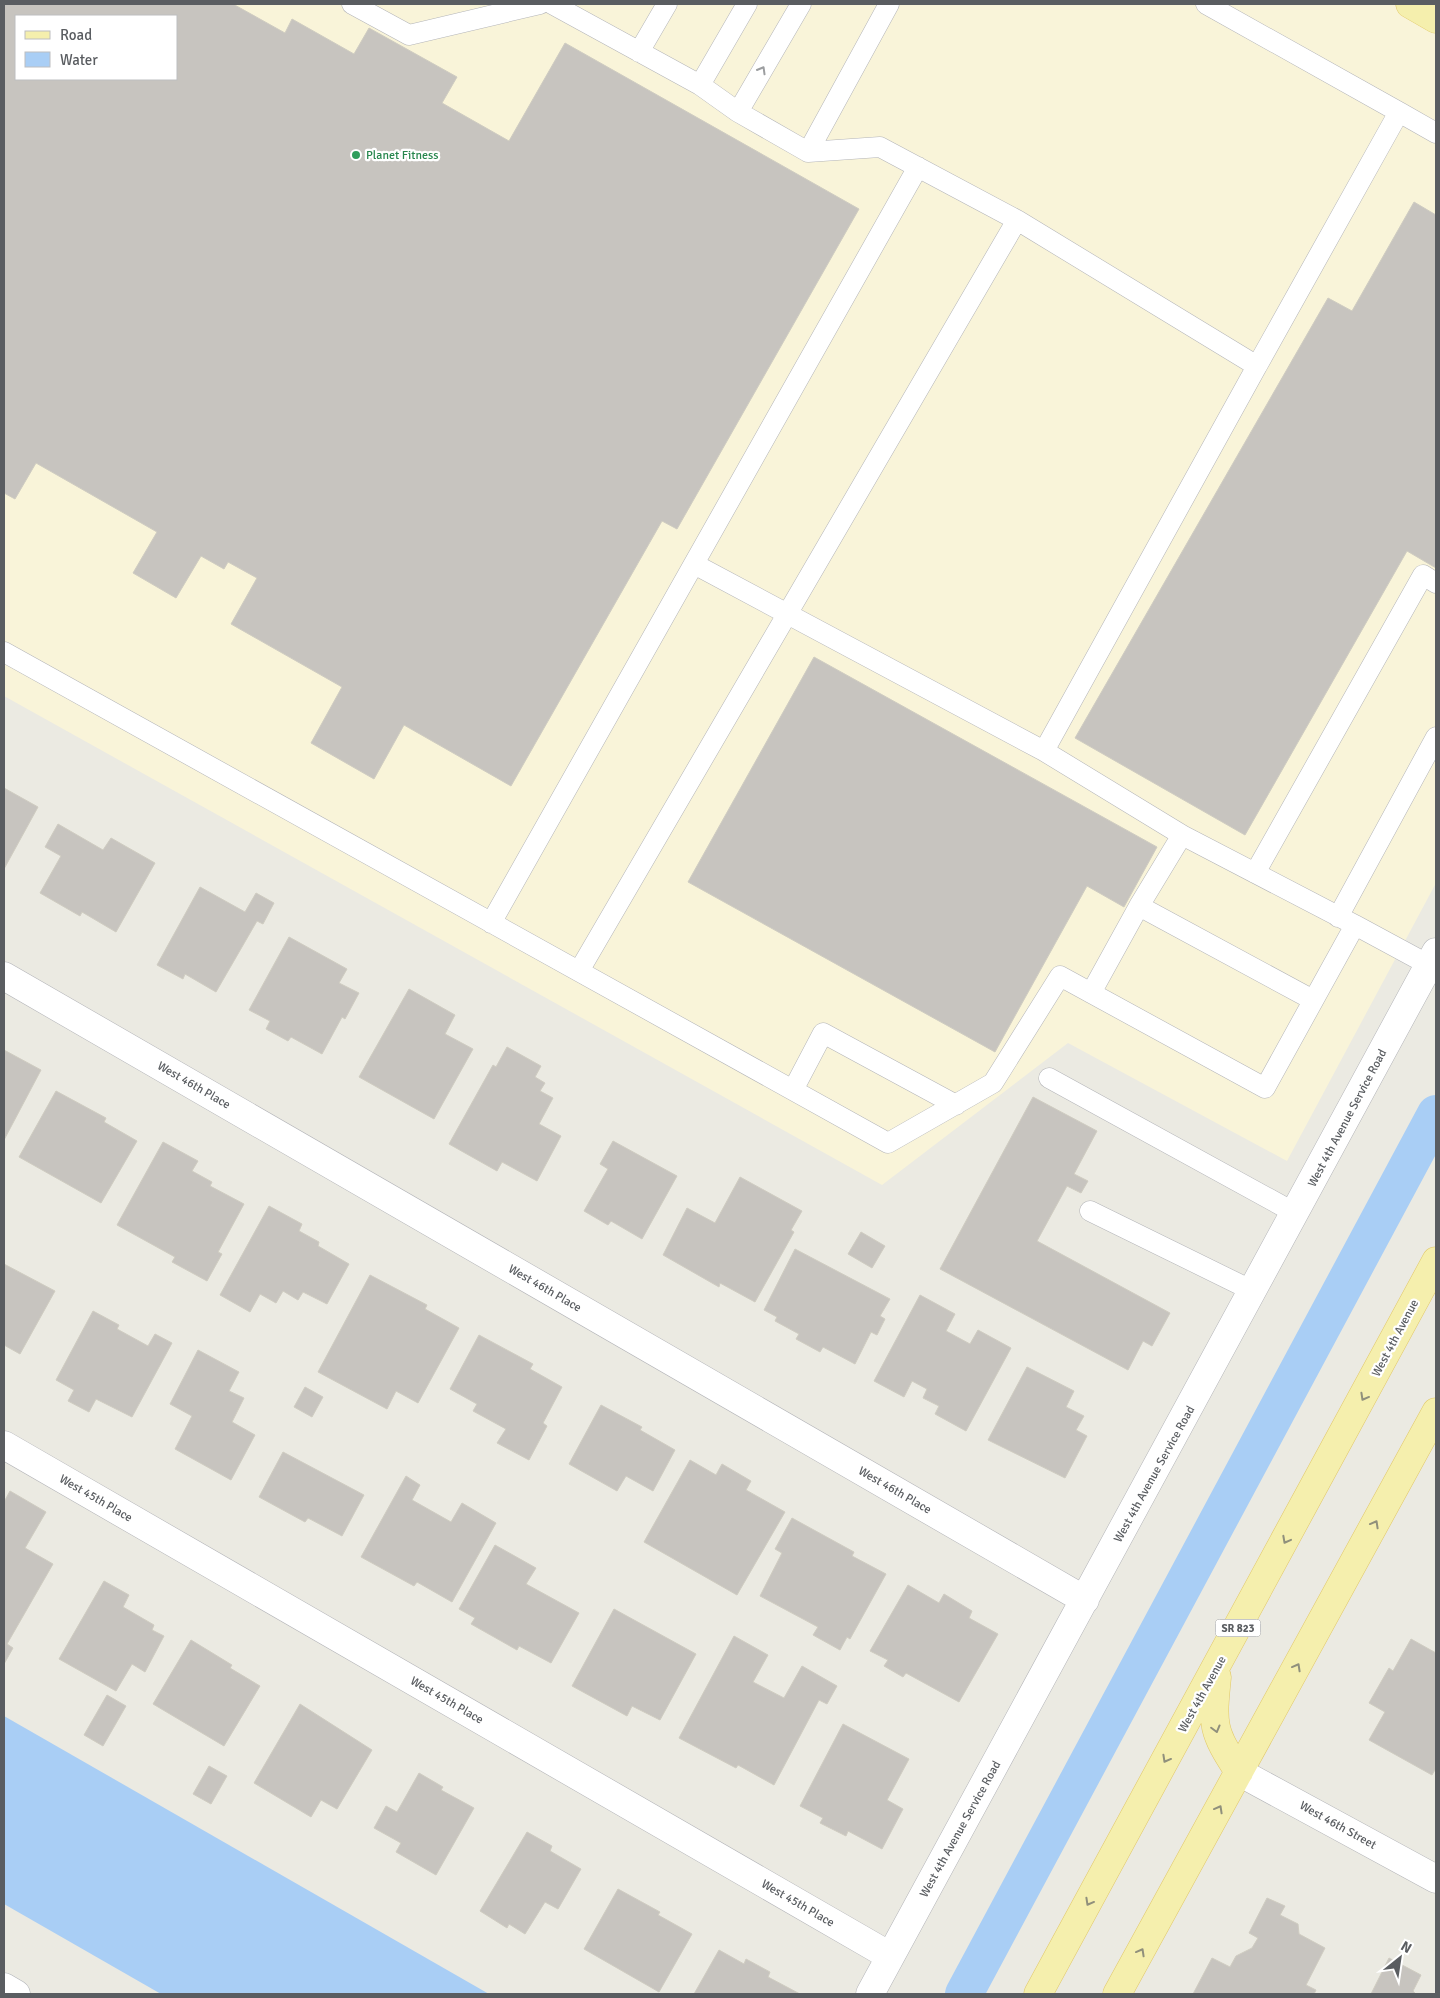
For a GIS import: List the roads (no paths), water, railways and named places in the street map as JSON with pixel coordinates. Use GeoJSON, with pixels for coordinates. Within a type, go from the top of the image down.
{"type":"FeatureCollection","features":[{"type":"Feature","properties":{"kind":"main road"},"geometry":{"type":"LineString","coordinates":[[1410,4],[1436,19]]}},
{"type":"Feature","properties":{"kind":"main road","name":"West 4th Avenue"},"geometry":{"type":"LineString","coordinates":[[1038,1994],[1436,1261]]}},
{"type":"Feature","properties":{"kind":"main road"},"geometry":{"type":"LineString","coordinates":[[1117,1994],[1436,1412]]}},
{"type":"Feature","properties":{"kind":"main road"},"geometry":{"type":"LineString","coordinates":[[1219,1663],[1213,1716],[1220,1743],[1239,1772]]}},
{"type":"Feature","properties":{"kind":"street","name":"West 4th Avenue Service Road"},"geometry":{"type":"LineString","coordinates":[[870,1994],[1433,959]]}},
{"type":"Feature","properties":{"kind":"street","name":"West 46th Place"},"geometry":{"type":"LineString","coordinates":[[4,976],[1085,1600]]}},
{"type":"Feature","properties":{"kind":"street","name":"West 45th Place"},"geometry":{"type":"LineString","coordinates":[[4,1445],[890,1956]]}},
{"type":"Feature","properties":{"kind":"street","name":"West 46th Street"},"geometry":{"type":"LineString","coordinates":[[1239,1772],[1436,1879]]}},
{"type":"Feature","properties":{"kind":"street"},"geometry":{"type":"LineString","coordinates":[[4,1987],[16,1994]]}},
{"type":"Feature","properties":{"kind":"lane"},"geometry":{"type":"LineString","coordinates":[[352,4],[409,35],[540,4]]}},
{"type":"Feature","properties":{"kind":"lane"},"geometry":{"type":"LineString","coordinates":[[552,4],[700,85],[738,112],[808,152],[880,147],[1018,220],[1257,366]]}},
{"type":"Feature","properties":{"kind":"lane"},"geometry":{"type":"LineString","coordinates":[[639,52],[667,4]]}},
{"type":"Feature","properties":{"kind":"lane"},"geometry":{"type":"LineString","coordinates":[[700,85],[747,4]]}},
{"type":"Feature","properties":{"kind":"lane"},"geometry":{"type":"LineString","coordinates":[[738,112],[801,4]]}},
{"type":"Feature","properties":{"kind":"lane"},"geometry":{"type":"LineString","coordinates":[[808,152],[888,4]]}},
{"type":"Feature","properties":{"kind":"lane"},"geometry":{"type":"LineString","coordinates":[[1206,4],[1436,133]]}},
{"type":"Feature","properties":{"kind":"lane"},"geometry":{"type":"LineString","coordinates":[[1044,751],[1399,112]]}},
{"type":"Feature","properties":{"kind":"lane"},"geometry":{"type":"LineString","coordinates":[[492,922],[918,167]]}},
{"type":"Feature","properties":{"kind":"lane"},"geometry":{"type":"LineString","coordinates":[[579,971],[1018,220]]}},
{"type":"Feature","properties":{"kind":"lane"},"geometry":{"type":"LineString","coordinates":[[694,564],[786,616],[1044,751],[1182,835],[1346,921],[1433,959]]}},
{"type":"Feature","properties":{"kind":"lane"},"geometry":{"type":"LineString","coordinates":[[1255,873],[1422,575],[1436,583]]}},
{"type":"Feature","properties":{"kind":"lane"},"geometry":{"type":"LineString","coordinates":[[4,652],[888,1143],[994,1083],[1060,976],[1265,1088],[1313,1000],[1346,921],[1436,737]]}},
{"type":"Feature","properties":{"kind":"lane"},"geometry":{"type":"LineString","coordinates":[[1091,993],[1139,906],[1182,835]]}},
{"type":"Feature","properties":{"kind":"lane"},"geometry":{"type":"LineString","coordinates":[[1139,906],[1313,1000]]}},
{"type":"Feature","properties":{"kind":"lane"},"geometry":{"type":"LineString","coordinates":[[793,1090],[823,1033],[956,1105]]}},
{"type":"Feature","properties":{"kind":"lane"},"geometry":{"type":"LineString","coordinates":[[1049,1078],[1295,1213]]}},
{"type":"Feature","properties":{"kind":"lane"},"geometry":{"type":"LineString","coordinates":[[1090,1211],[1253,1291]]}},
{"type":"Feature","properties":{"kind":"water"},"geometry":{"type":"Polygon","coordinates":[[[4,1716],[489,1994],[161,1994],[4,1904],[4,1716]]]}},
{"type":"Feature","properties":{"kind":"waterway"},"geometry":{"type":"LineString","coordinates":[[964,1994],[1436,1114]]}},
{"type":"Feature","properties":{"kind":"place","name":"Planet Fitness"},"geometry":{"type":"Point","coordinates":[356,155]}}]}
